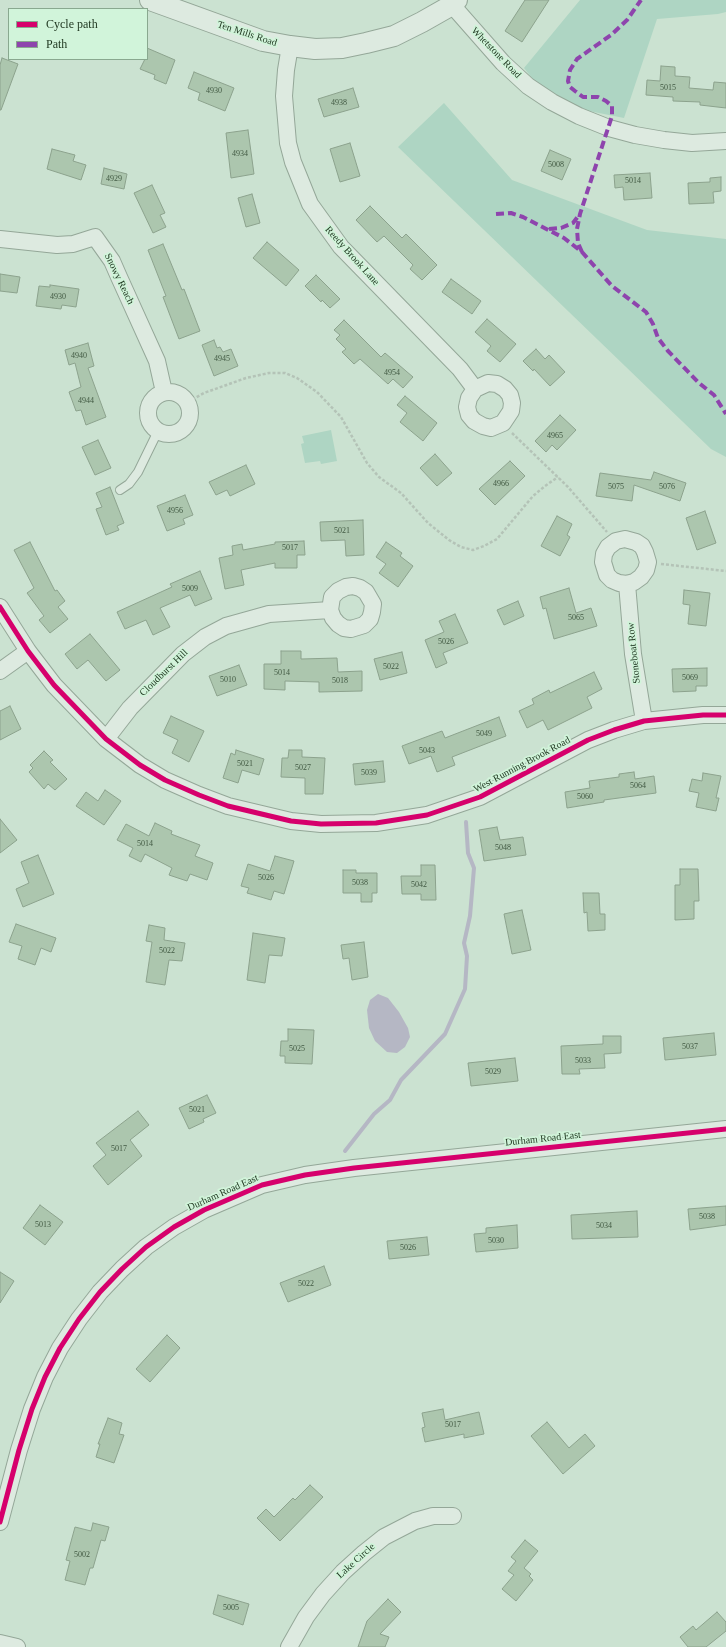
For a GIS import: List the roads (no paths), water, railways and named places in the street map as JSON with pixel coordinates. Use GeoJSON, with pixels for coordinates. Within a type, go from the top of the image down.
{"type":"FeatureCollection","features":[{"type":"Feature","properties":{"kind":"street","name":"Ten Mills Road"},"geometry":{"type":"LineString","coordinates":[[150,0],[264,41],[315,49],[342,48],[394,36],[422,22],[454,2]]}},
{"type":"Feature","properties":{"kind":"street","name":"Whetstone Road"},"geometry":{"type":"LineString","coordinates":[[454,2],[503,63],[528,86],[552,102],[579,116],[609,128],[636,136],[692,143],[726,141]]}},
{"type":"Feature","properties":{"kind":"street","name":"Reedy Brook Lane"},"geometry":{"type":"LineString","coordinates":[[290,46],[284,96],[288,143],[293,162],[310,204],[341,247],[460,369],[475,389]]}},
{"type":"Feature","properties":{"kind":"street","name":"Snowy Reach"},"geometry":{"type":"LineString","coordinates":[[0,239],[57,245],[73,244],[95,237],[112,261],[120,277],[156,361],[164,392]]}},
{"type":"Feature","properties":{"kind":"street"},"geometry":{"type":"LineString","coordinates":[[488,383],[497,384],[505,389],[510,395],[512,403],[511,411],[504,423],[491,428],[474,421],[469,415],[468,407],[469,398],[475,389],[488,383]]}},
{"type":"Feature","properties":{"kind":"street"},"geometry":{"type":"LineString","coordinates":[[164,392],[175,392],[182,396],[188,402],[190,409],[190,418],[186,426],[178,433],[170,435],[158,431],[152,427],[148,419],[150,404],[156,396],[164,392]]}},
{"type":"Feature","properties":{"kind":"street"},"geometry":{"type":"LineString","coordinates":[[625,539],[636,542],[642,546],[648,562],[646,570],[641,577],[634,582],[627,584],[612,580],[607,575],[603,562],[604,554],[608,547],[616,541],[625,539]]}},
{"type":"Feature","properties":{"kind":"street","name":"Stoneboat Row"},"geometry":{"type":"LineString","coordinates":[[627,584],[633,654],[644,721]]}},
{"type":"Feature","properties":{"kind":"street","name":"West Running Brook Road"},"geometry":{"type":"LineString","coordinates":[[0,607],[28,651],[54,685],[106,739],[140,765],[165,780],[228,806],[291,821],[351,824],[376,823],[426,815],[466,803],[480,797],[588,740],[644,721],[703,715],[726,715]]}},
{"type":"Feature","properties":{"kind":"street","name":"Cloudburst Hill"},"geometry":{"type":"LineString","coordinates":[[106,739],[130,708],[159,677],[183,654],[205,637],[226,626],[269,614],[330,610]]}},
{"type":"Feature","properties":{"kind":"street"},"geometry":{"type":"LineString","coordinates":[[0,671],[28,651]]}},
{"type":"Feature","properties":{"kind":"street","name":"Durham Road East"},"geometry":{"type":"LineString","coordinates":[[0,1522],[19,1450],[32,1409],[45,1376],[60,1348],[79,1319],[100,1292],[122,1269],[146,1248],[174,1227],[204,1210],[262,1185],[354,1168],[726,1129]]}},
{"type":"Feature","properties":{"kind":"street","name":"Lake Circle"},"geometry":{"type":"LineString","coordinates":[[289,1647],[306,1617],[323,1594],[343,1572],[384,1537],[415,1521],[433,1516],[453,1516]]}},
{"type":"Feature","properties":{"kind":"street"},"geometry":{"type":"LineString","coordinates":[[0,1643],[16,1647]]}},
{"type":"Feature","properties":{"kind":"lane"},"geometry":{"type":"LineString","coordinates":[[120,490],[129,484],[138,472],[158,431]]}},
{"type":"Feature","properties":{"kind":"waterway"},"geometry":{"type":"LineString","coordinates":[[345,1151],[374,1114],[390,1100],[401,1080],[445,1034],[465,989],[467,956],[464,943],[470,916],[474,868],[468,853],[466,822]]}}]}
